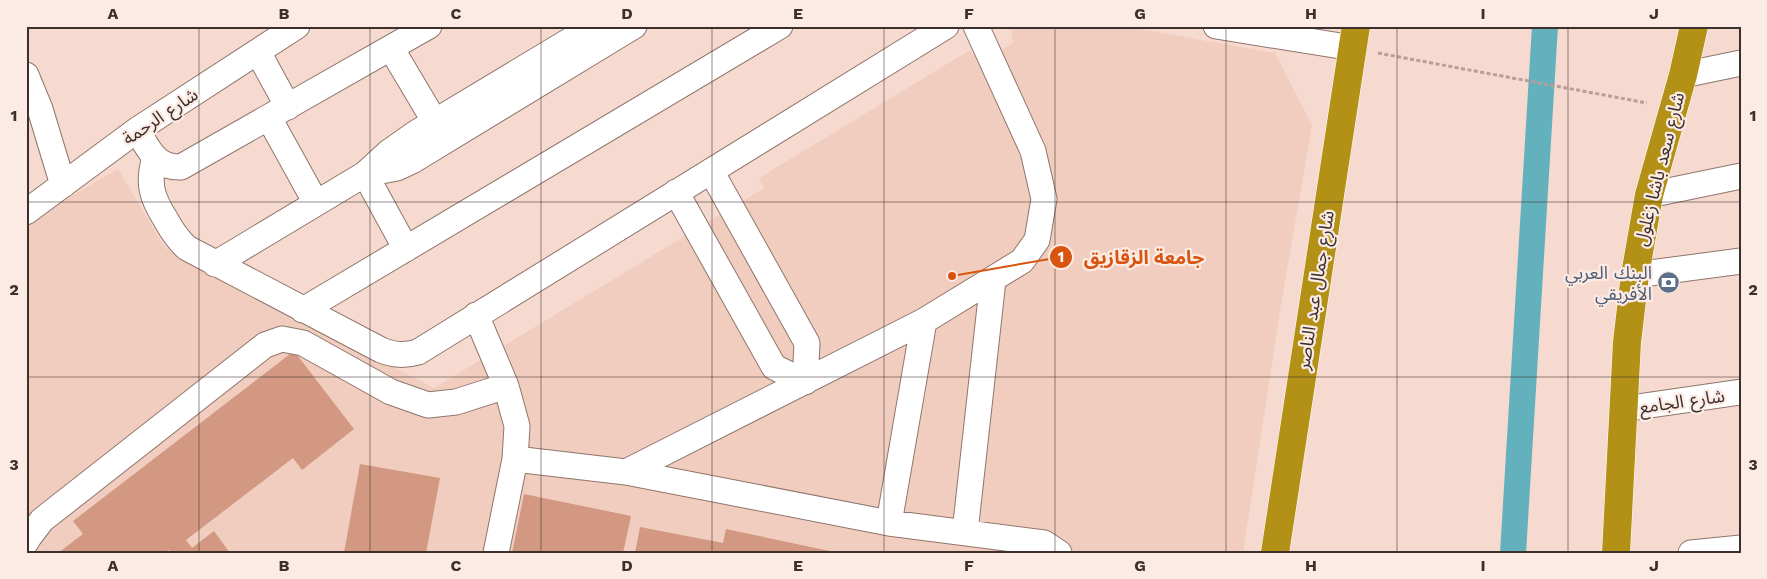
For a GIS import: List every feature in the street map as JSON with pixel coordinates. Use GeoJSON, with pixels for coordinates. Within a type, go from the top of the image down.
{"type":"FeatureCollection","features":[{"type":"Feature","properties":{"kind":"highway","name":"شارع سعد باشا زغلول"},"geometry":{"type":"LineString","coordinates":[[1616,553],[1627,342],[1635,275],[1649,195],[1683,75],[1694,26]]}},
{"type":"Feature","properties":{"kind":"highway","name":"شارع جمال عبد الناصر"},"geometry":{"type":"LineString","coordinates":[[1275,553],[1354,37]]}},
{"type":"Feature","properties":{"kind":"street","name":"شارع الرحمة"},"geometry":{"type":"LineString","coordinates":[[26,212],[137,130],[297,26]]}},
{"type":"Feature","properties":{"kind":"street"},"geometry":{"type":"LineString","coordinates":[[137,130],[161,164],[171,168],[181,167],[429,26]]}},
{"type":"Feature","properties":{"kind":"street"},"geometry":{"type":"LineString","coordinates":[[215,264],[365,174],[402,142],[594,26]]}},
{"type":"Feature","properties":{"kind":"street"},"geometry":{"type":"LineString","coordinates":[[365,174],[397,168],[412,162],[634,26]]}},
{"type":"Feature","properties":{"kind":"street"},"geometry":{"type":"LineString","coordinates":[[303,310],[780,26]]}},
{"type":"Feature","properties":{"kind":"street"},"geometry":{"type":"LineString","coordinates":[[155,157],[150,180],[155,202],[180,241],[196,254],[381,350],[400,355],[409,355],[418,352],[946,26]]}},
{"type":"Feature","properties":{"kind":"street"},"geometry":{"type":"LineString","coordinates":[[626,472],[924,321],[994,280],[1022,261],[1037,240],[1044,199],[1033,151],[976,26]]}},
{"type":"Feature","properties":{"kind":"street"},"geometry":{"type":"LineString","coordinates":[[1216,26],[1354,37]]}},
{"type":"Feature","properties":{"kind":"street"},"geometry":{"type":"LineString","coordinates":[[391,48],[434,122]]}},
{"type":"Feature","properties":{"kind":"street"},"geometry":{"type":"LineString","coordinates":[[258,52],[279,112],[316,203]]}},
{"type":"Feature","properties":{"kind":"street"},"geometry":{"type":"LineString","coordinates":[[1683,75],[1741,63]]}},
{"type":"Feature","properties":{"kind":"street"},"geometry":{"type":"LineString","coordinates":[[26,74],[40,109],[63,185]]}},
{"type":"Feature","properties":{"kind":"street"},"geometry":{"type":"LineString","coordinates":[[711,171],[807,343],[805,382]]}},
{"type":"Feature","properties":{"kind":"street"},"geometry":{"type":"LineString","coordinates":[[365,174],[406,248]]}},
{"type":"Feature","properties":{"kind":"street"},"geometry":{"type":"LineString","coordinates":[[1649,195],[1741,176]]}},
{"type":"Feature","properties":{"kind":"street"},"geometry":{"type":"LineString","coordinates":[[676,192],[774,367],[805,382]]}},
{"type":"Feature","properties":{"kind":"street"},"geometry":{"type":"LineString","coordinates":[[1635,275],[1741,261]]}},
{"type":"Feature","properties":{"kind":"street"},"geometry":{"type":"LineString","coordinates":[[965,532],[994,280]]}},
{"type":"Feature","properties":{"kind":"street"},"geometry":{"type":"LineString","coordinates":[[476,315],[506,386],[518,426],[515,459],[496,553]]}},
{"type":"Feature","properties":{"kind":"street"},"geometry":{"type":"LineString","coordinates":[[889,523],[924,321]]}},
{"type":"Feature","properties":{"kind":"street"},"geometry":{"type":"LineString","coordinates":[[26,542],[42,520],[265,345],[282,339],[303,343],[390,392],[428,405],[456,402],[506,386]]}},
{"type":"Feature","properties":{"kind":"street","name":"شارع الجامع"},"geometry":{"type":"LineString","coordinates":[[1623,409],[1741,392]]}},
{"type":"Feature","properties":{"kind":"street"},"geometry":{"type":"LineString","coordinates":[[515,459],[626,472],[889,523],[1044,543],[1059,553]]}},
{"type":"Feature","properties":{"kind":"street"},"geometry":{"type":"LineString","coordinates":[[1691,553],[1741,548]]}},
{"type":"Feature","properties":{"kind":"path"},"geometry":{"type":"LineString","coordinates":[[1354,37],[1474,72],[1628,100]]}},
{"type":"Feature","properties":{"kind":"shaded area"},"geometry":{"type":"Polygon","coordinates":[[[1011,26],[1123,26],[1275,53],[1312,125],[1281,305],[1243,553],[26,553],[26,222],[118,169],[165,248],[434,388],[764,188],[759,178],[970,50],[980,63],[1013,43],[1011,26]]]}},
{"type":"Feature","properties":{"kind":"building"},"geometry":{"type":"Polygon","coordinates":[[[294,351],[354,429],[302,470],[293,458],[186,540],[192,548],[214,531],[230,553],[171,553],[169,550],[165,553],[58,553],[83,534],[73,521],[294,351]]]}},
{"type":"Feature","properties":{"kind":"building"},"geometry":{"type":"Polygon","coordinates":[[[360,464],[440,478],[426,553],[344,553],[360,464]]]}},
{"type":"Feature","properties":{"kind":"building"},"geometry":{"type":"Polygon","coordinates":[[[524,494],[631,516],[623,553],[512,553],[524,494]]]}},
{"type":"Feature","properties":{"kind":"building"},"geometry":{"type":"Polygon","coordinates":[[[640,527],[723,543],[726,529],[839,553],[635,553],[640,527]]]}},
{"type":"Feature","properties":{"kind":"waterway"},"geometry":{"type":"LineString","coordinates":[[1513,553],[1545,26]]}},
{"type":"Feature","properties":{"kind":"place","name":"جامعة الزقازيق"},"geometry":{"type":"Point","coordinates":[952,276]}},
{"type":"Feature","properties":{"kind":"place","name":"البنك العربي الأفريقي"},"geometry":{"type":"Point","coordinates":[1668,282]}}]}
